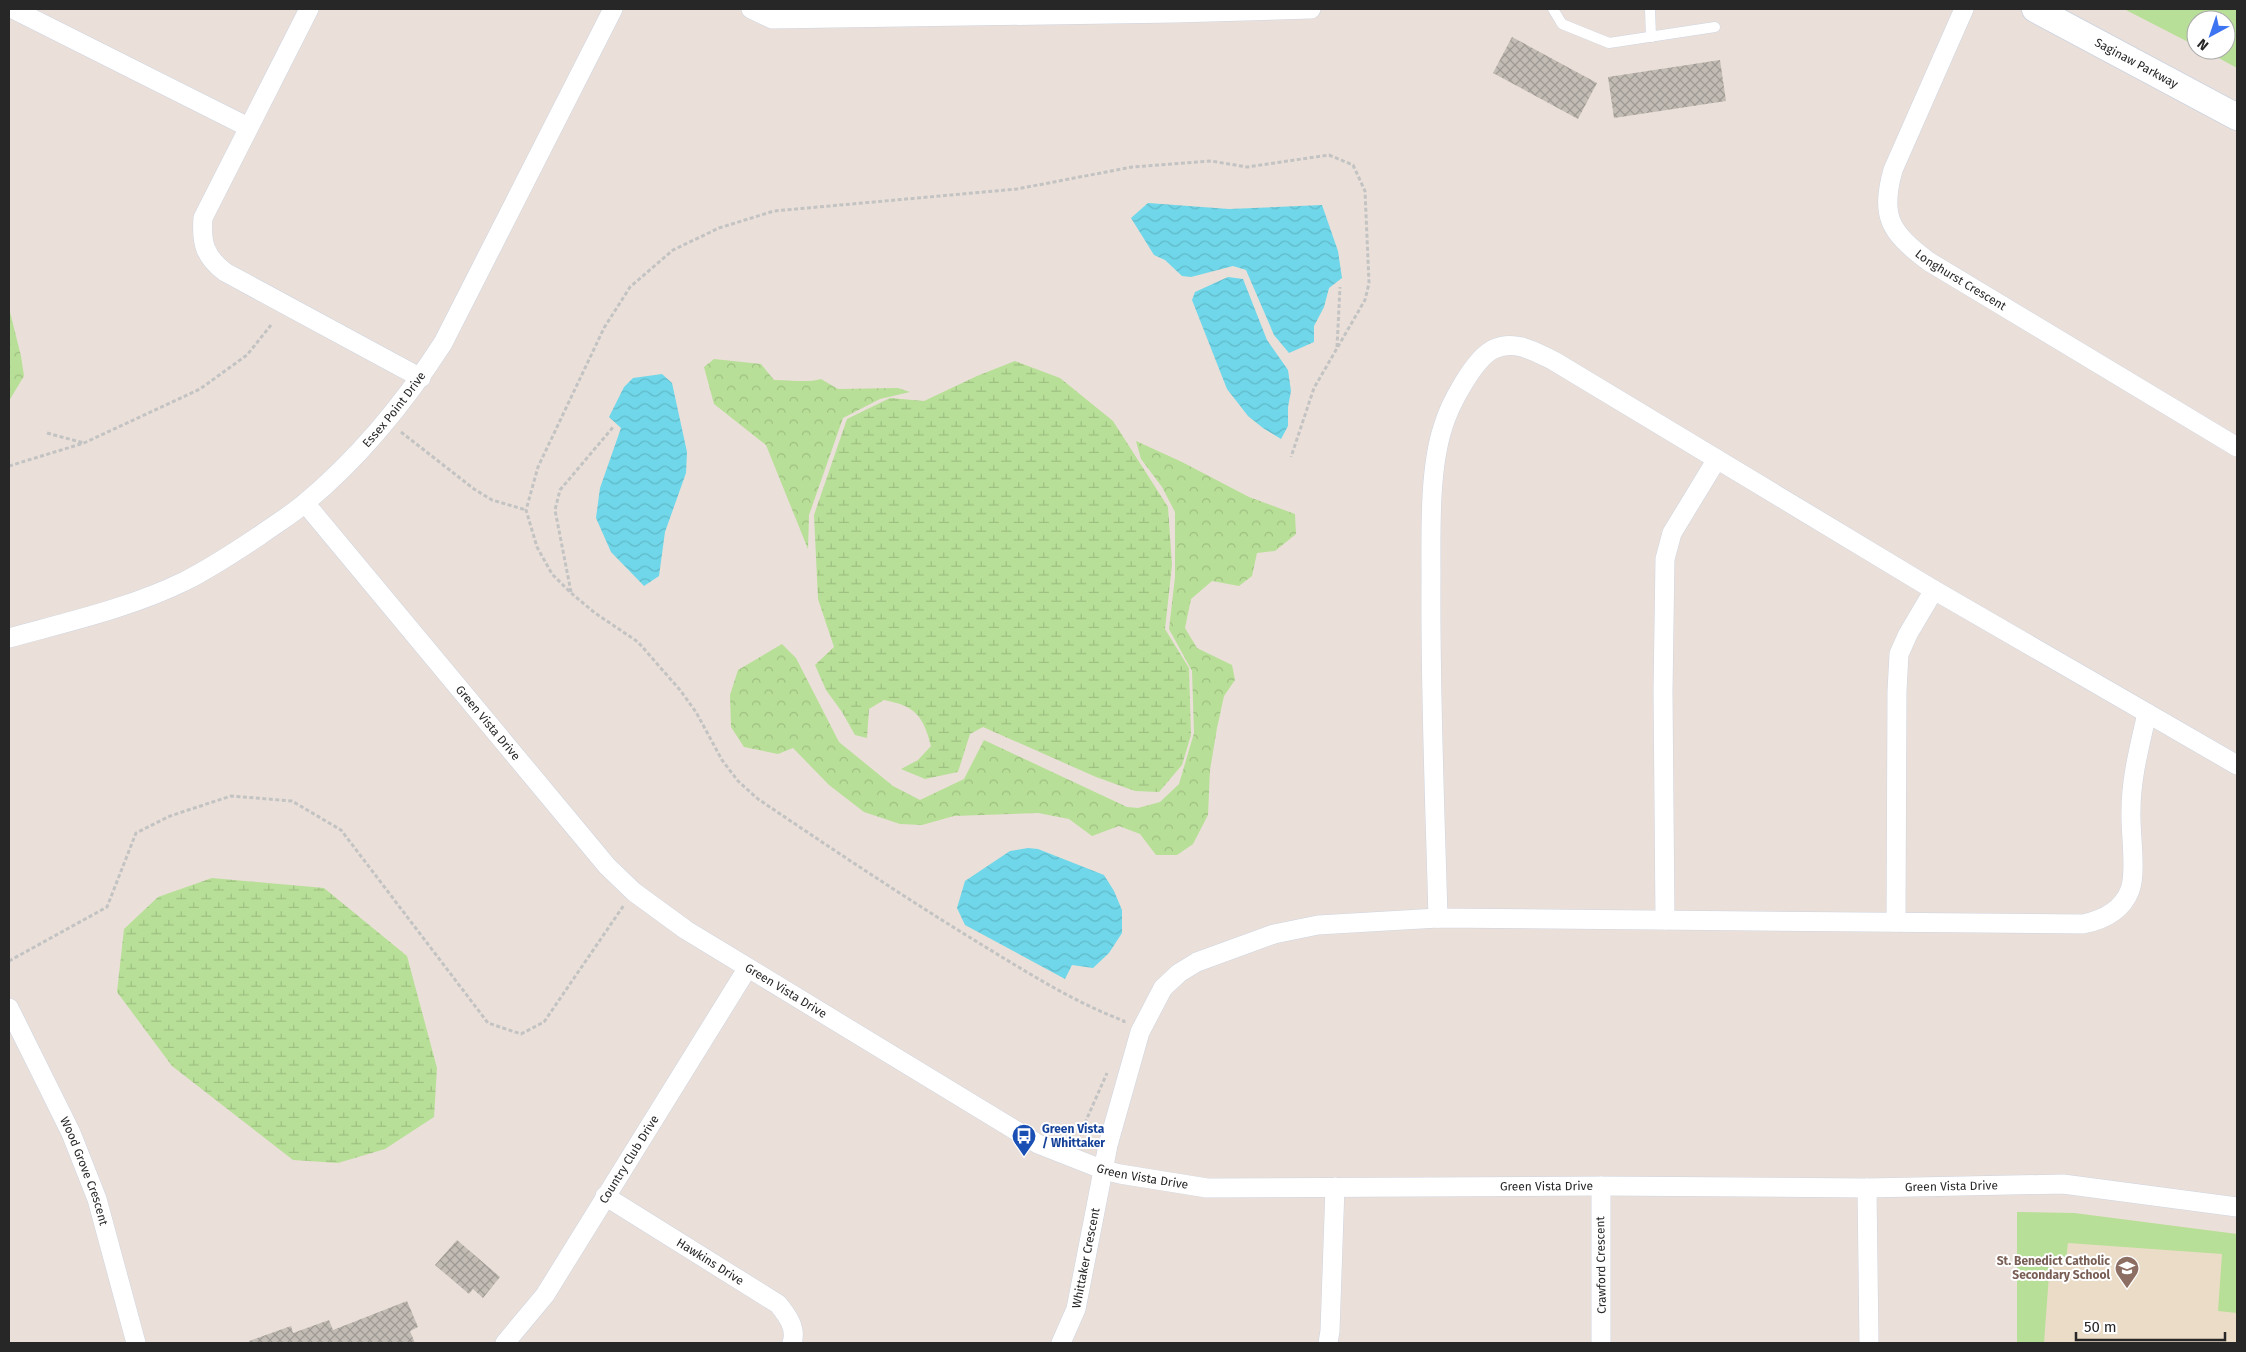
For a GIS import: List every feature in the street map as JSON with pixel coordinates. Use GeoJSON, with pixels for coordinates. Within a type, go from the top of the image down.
{"type":"FeatureCollection","features":[{"type":"Feature","properties":{"kind":"street"},"geometry":{"type":"LineString","coordinates":[[13,9],[248,127]]}},
{"type":"Feature","properties":{"kind":"street"},"geometry":{"type":"LineString","coordinates":[[309,9],[203,218],[202,236],[206,251],[214,264],[226,272],[421,378]]}},
{"type":"Feature","properties":{"kind":"street","name":"Essex Point Drive"},"geometry":{"type":"LineString","coordinates":[[9,638],[141,598],[184,581],[229,557],[305,503],[345,466],[386,421],[421,378],[452,326],[613,9]]}},
{"type":"Feature","properties":{"kind":"street"},"geometry":{"type":"LineString","coordinates":[[751,9],[772,19],[1311,9]]}},
{"type":"Feature","properties":{"kind":"street","name":"Longhurst Crescent"},"geometry":{"type":"LineString","coordinates":[[1964,9],[1893,170],[1887,192],[1888,210],[1894,228],[1907,245],[1928,261],[2237,447]]}},
{"type":"Feature","properties":{"kind":"street","name":"Saginaw Parkway"},"geometry":{"type":"LineString","coordinates":[[2035,9],[2237,117]]}},
{"type":"Feature","properties":{"kind":"street"},"geometry":{"type":"LineString","coordinates":[[1438,918],[1430,625],[1431,514],[1437,462],[1443,427],[1466,379],[1480,360],[1493,349],[1507,345],[1524,347],[1554,361],[1934,590],[2237,764]]}},
{"type":"Feature","properties":{"kind":"street"},"geometry":{"type":"LineString","coordinates":[[1666,920],[1663,691],[1665,559],[1672,532],[1717,458]]}},
{"type":"Feature","properties":{"kind":"street","name":"Green Vista Drive"},"geometry":{"type":"LineString","coordinates":[[305,503],[607,866],[634,892],[686,930],[747,969],[1038,1144],[1104,1170],[1207,1188],[1601,1186],[1867,1188],[2063,1184],[2237,1207]]}},
{"type":"Feature","properties":{"kind":"street"},"geometry":{"type":"LineString","coordinates":[[1896,922],[1899,654],[1908,634],[1934,590]]}},
{"type":"Feature","properties":{"kind":"street","name":"Whittaker Crescent"},"geometry":{"type":"LineString","coordinates":[[1061,1343],[1076,1309],[1108,1145],[1140,1032],[1163,988],[1179,973],[1197,962],[1274,934],[1318,925],[1438,918],[2083,924],[2101,920],[2124,902],[2131,889],[2133,773],[2147,713]]}},
{"type":"Feature","properties":{"kind":"street","name":"Country Club Drive"},"geometry":{"type":"LineString","coordinates":[[505,1343],[545,1295],[747,969]]}},
{"type":"Feature","properties":{"kind":"street","name":"Wood Grove Crescent"},"geometry":{"type":"LineString","coordinates":[[9,1008],[71,1134],[97,1199],[136,1343]]}},
{"type":"Feature","properties":{"kind":"street","name":"Crawford Crescent"},"geometry":{"type":"LineString","coordinates":[[1600,1343],[1601,1186]]}},
{"type":"Feature","properties":{"kind":"street"},"geometry":{"type":"LineString","coordinates":[[1328,1343],[1335,1187]]}},
{"type":"Feature","properties":{"kind":"street"},"geometry":{"type":"LineString","coordinates":[[1867,1188],[1869,1343]]}},
{"type":"Feature","properties":{"kind":"street","name":"Hawkins Drive"},"geometry":{"type":"LineString","coordinates":[[605,1196],[778,1304],[790,1320],[792,1343]]}},
{"type":"Feature","properties":{"kind":"lane"},"geometry":{"type":"LineString","coordinates":[[1553,9],[1562,24],[1609,43],[1715,27]]}},
{"type":"Feature","properties":{"kind":"lane"},"geometry":{"type":"LineString","coordinates":[[1650,9],[1651,37]]}},
{"type":"Feature","properties":{"kind":"path"},"geometry":{"type":"LineString","coordinates":[[1122,1029],[1124,1021],[1090,1007],[1003,958],[924,909],[758,799],[738,781],[722,760],[696,712],[680,690],[638,642],[595,613],[552,574],[537,547],[526,510],[538,467],[604,328],[630,287],[673,250],[719,228],[774,211],[1017,189],[1132,167],[1210,161],[1247,167],[1329,155],[1354,165],[1365,191],[1369,283],[1365,300],[1314,388],[1291,456]]}},
{"type":"Feature","properties":{"kind":"path"},"geometry":{"type":"LineString","coordinates":[[1338,348],[1340,287]]}},
{"type":"Feature","properties":{"kind":"path"},"geometry":{"type":"LineString","coordinates":[[9,466],[84,443],[200,389],[247,355],[271,325]]}},
{"type":"Feature","properties":{"kind":"path"},"geometry":{"type":"LineString","coordinates":[[386,421],[474,489],[492,500],[526,510]]}},
{"type":"Feature","properties":{"kind":"path"},"geometry":{"type":"LineString","coordinates":[[571,593],[555,510],[560,490],[614,426]]}},
{"type":"Feature","properties":{"kind":"path"},"geometry":{"type":"LineString","coordinates":[[47,433],[84,443]]}},
{"type":"Feature","properties":{"kind":"path"},"geometry":{"type":"LineString","coordinates":[[9,961],[107,907],[136,833],[170,816],[231,796],[292,801],[341,830],[488,1023],[521,1034],[544,1022],[634,892]]}},
{"type":"Feature","properties":{"kind":"path"},"geometry":{"type":"LineString","coordinates":[[1080,1136],[1107,1072]]}},
{"type":"Feature","properties":{"kind":"shaded area","name":"St. Benedict Catholic Secondary School"},"geometry":{"type":"Polygon","coordinates":[[[2017,1212],[2074,1213],[2237,1234],[2237,1343],[2017,1343],[2017,1212]]]}},
{"type":"Feature","properties":{"kind":"green space"},"geometry":{"type":"Polygon","coordinates":[[[2124,9],[2237,9],[2237,68],[2222,60],[2236,60],[2236,10],[2186,10],[2186,41],[2124,9]]]}},
{"type":"Feature","properties":{"kind":"green space"},"geometry":{"type":"Polygon","coordinates":[[[9,308],[24,376],[9,401],[9,308]]]}},
{"type":"Feature","properties":{"kind":"green space"},"geometry":{"type":"Polygon","coordinates":[[[714,359],[761,364],[774,380],[804,381],[821,379],[838,389],[898,388],[910,392],[880,399],[843,418],[809,515],[808,549],[766,445],[714,404],[704,367],[714,359]]]}},
{"type":"Feature","properties":{"kind":"green space"},"geometry":{"type":"Polygon","coordinates":[[[1015,361],[1060,378],[1113,421],[1168,507],[1172,565],[1165,629],[1189,668],[1191,735],[1182,765],[1159,792],[1135,791],[1096,777],[983,727],[970,734],[958,772],[925,779],[901,769],[918,760],[931,746],[921,719],[903,705],[884,700],[869,709],[867,738],[855,735],[842,712],[826,690],[815,665],[834,647],[818,599],[814,515],[847,419],[890,398],[924,401],[977,376],[1015,361]]]}},
{"type":"Feature","properties":{"kind":"green space"},"geometry":{"type":"Polygon","coordinates":[[[1136,441],[1182,462],[1249,497],[1295,514],[1296,534],[1275,551],[1257,553],[1252,576],[1239,586],[1212,581],[1191,599],[1185,628],[1197,648],[1232,665],[1235,680],[1224,696],[1217,728],[1210,770],[1208,815],[1193,844],[1177,855],[1156,855],[1140,834],[1119,826],[1092,836],[1069,819],[1038,813],[954,816],[922,825],[900,824],[864,812],[829,785],[793,748],[778,754],[744,747],[731,727],[730,695],[738,670],[782,644],[796,658],[839,742],[893,786],[920,800],[964,779],[984,740],[1127,807],[1138,808],[1160,802],[1179,784],[1194,733],[1192,671],[1169,629],[1175,577],[1175,512],[1162,487],[1141,459],[1136,441]]]}},
{"type":"Feature","properties":{"kind":"green space"},"geometry":{"type":"Polygon","coordinates":[[[212,878],[324,888],[407,956],[437,1068],[434,1117],[385,1149],[338,1163],[293,1160],[172,1066],[117,992],[124,929],[158,897],[212,878]]]}},
{"type":"Feature","properties":{"kind":"green space"},"geometry":{"type":"Polygon","coordinates":[[[2017,1212],[2074,1213],[2237,1234],[2237,1313],[2218,1311],[2222,1254],[2068,1243],[2066,1260],[2064,1262],[2050,1261],[2044,1343],[2017,1343],[2017,1212]]]}},
{"type":"Feature","properties":{"kind":"water"},"geometry":{"type":"Polygon","coordinates":[[[1148,203],[1229,209],[1322,205],[1338,251],[1342,278],[1329,288],[1324,307],[1314,326],[1314,342],[1289,353],[1274,335],[1246,270],[1233,266],[1191,277],[1182,276],[1165,260],[1154,255],[1131,218],[1148,203]]]}},
{"type":"Feature","properties":{"kind":"water"},"geometry":{"type":"Polygon","coordinates":[[[1228,277],[1243,279],[1267,340],[1288,370],[1291,391],[1288,407],[1288,426],[1281,439],[1248,416],[1227,389],[1192,300],[1195,292],[1228,277]]]}},
{"type":"Feature","properties":{"kind":"water"},"geometry":{"type":"Polygon","coordinates":[[[662,374],[672,383],[687,452],[686,473],[665,532],[659,576],[644,586],[611,552],[596,518],[600,488],[621,428],[609,417],[624,387],[633,378],[662,374]]]}},
{"type":"Feature","properties":{"kind":"water"},"geometry":{"type":"Polygon","coordinates":[[[1028,848],[1038,849],[1104,875],[1114,891],[1122,910],[1122,933],[1109,953],[1093,968],[1072,965],[1065,979],[965,925],[957,908],[965,881],[1010,851],[1028,848]]]}},
{"type":"Feature","properties":{"kind":"building"},"geometry":{"type":"Polygon","coordinates":[[[1512,37],[1597,83],[1578,119],[1493,73],[1512,37]]]}},
{"type":"Feature","properties":{"kind":"building"},"geometry":{"type":"Polygon","coordinates":[[[1720,60],[1726,101],[1614,118],[1608,77],[1720,60]]]}},
{"type":"Feature","properties":{"kind":"building"},"geometry":{"type":"Polygon","coordinates":[[[457,1240],[500,1277],[483,1298],[473,1289],[469,1294],[435,1265],[457,1240]]]}},
{"type":"Feature","properties":{"kind":"building"},"geometry":{"type":"Polygon","coordinates":[[[407,1301],[418,1327],[410,1331],[415,1343],[250,1343],[249,1341],[291,1326],[293,1333],[329,1320],[333,1330],[407,1301]]]}},
{"type":"Feature","properties":{"kind":"place","name":"Green Vista / Whittaker"},"geometry":{"type":"Point","coordinates":[1024,1157]}},
{"type":"Feature","properties":{"kind":"place","name":"St. Benedict Catholic Secondary School"},"geometry":{"type":"Point","coordinates":[2127,1289]}}]}
